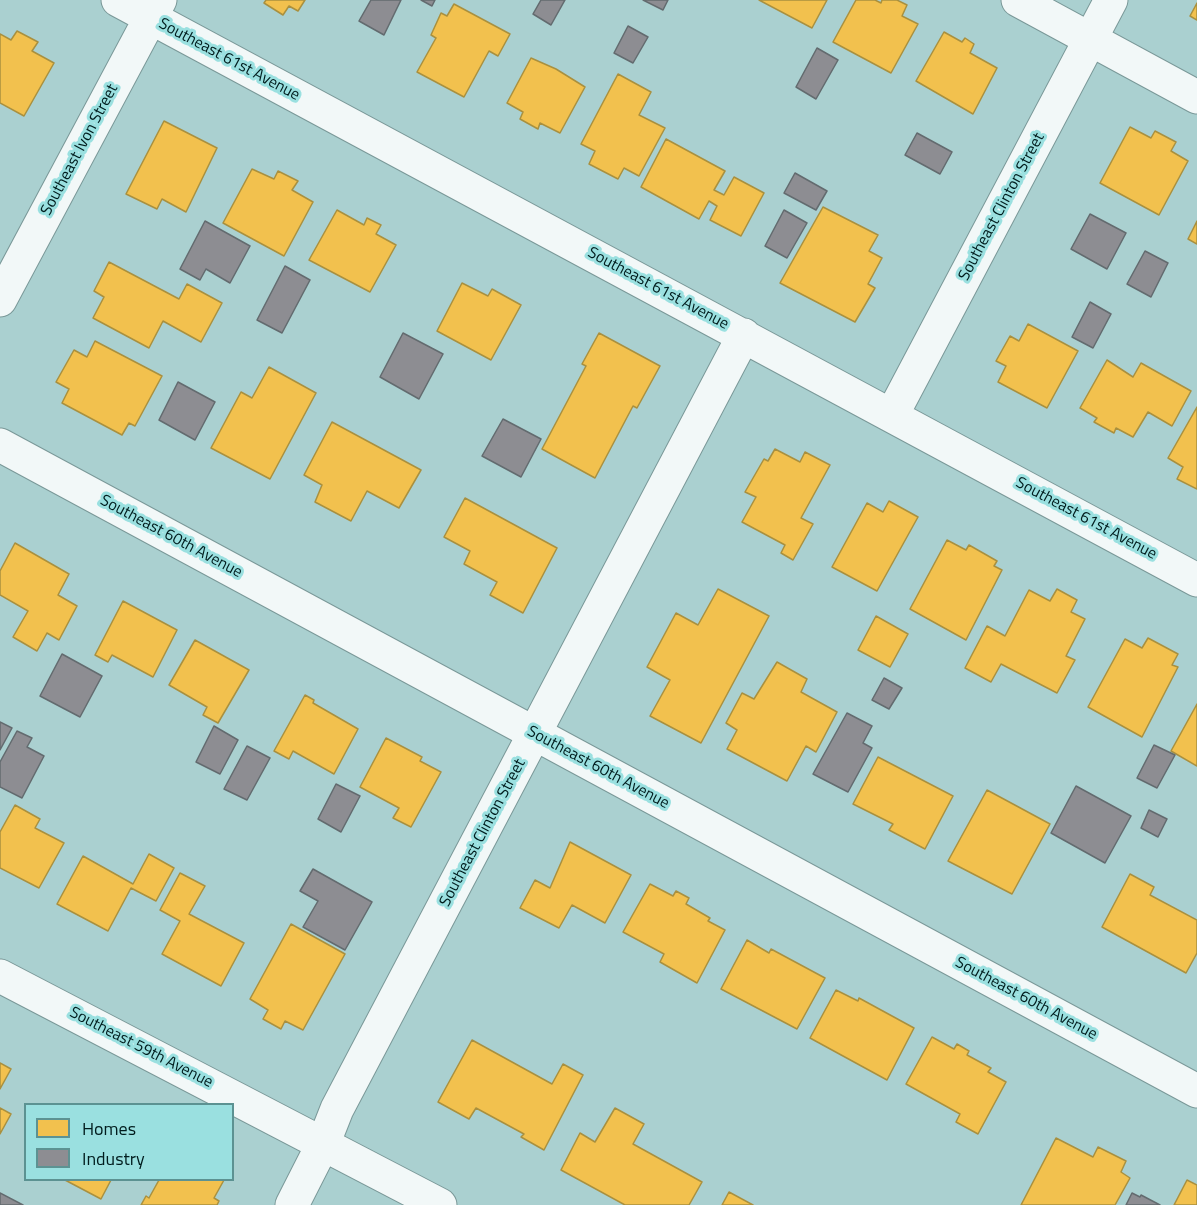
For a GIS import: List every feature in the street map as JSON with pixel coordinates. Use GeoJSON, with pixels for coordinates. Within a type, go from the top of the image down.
{"type":"FeatureCollection","features":[{"type":"Feature","properties":{"kind":"street","name":"Southeast 61st Avenue"},"geometry":{"type":"LineString","coordinates":[[118,0],[155,9],[744,335],[1197,580]]}},
{"type":"Feature","properties":{"kind":"street"},"geometry":{"type":"LineString","coordinates":[[1018,0],[1197,97]]}},
{"type":"Feature","properties":{"kind":"street","name":"Southeast Clinton Street"},"geometry":{"type":"LineString","coordinates":[[892,414],[1111,0]]}},
{"type":"Feature","properties":{"kind":"street","name":"Southeast Ivon Street"},"geometry":{"type":"LineString","coordinates":[[0,300],[155,9]]}},
{"type":"Feature","properties":{"kind":"street","name":"Southeast Clinton Street"},"geometry":{"type":"LineString","coordinates":[[291,1205],[324,1142],[337,1109],[536,735],[744,335]]}},
{"type":"Feature","properties":{"kind":"street","name":"Southeast 60th Avenue"},"geometry":{"type":"LineString","coordinates":[[0,445],[1197,1091]]}},
{"type":"Feature","properties":{"kind":"street","name":"Southeast 59th Avenue"},"geometry":{"type":"LineString","coordinates":[[0,976],[324,1142],[441,1205]]}},
{"type":"Feature","properties":{"kind":"building: Homes"},"geometry":{"type":"Polygon","coordinates":[[[266,0],[305,0],[298,11],[289,6],[283,15],[264,3],[266,0]]]}},
{"type":"Feature","properties":{"kind":"building: Homes"},"geometry":{"type":"Polygon","coordinates":[[[759,0],[827,0],[812,28],[759,0]]]}},
{"type":"Feature","properties":{"kind":"building: Homes"},"geometry":{"type":"Polygon","coordinates":[[[856,0],[875,0],[881,3],[882,0],[897,0],[907,5],[902,16],[918,24],[891,73],[833,42],[856,0]]]}},
{"type":"Feature","properties":{"kind":"building: Homes"},"geometry":{"type":"Polygon","coordinates":[[[1197,3],[1197,20],[1190,16],[1197,3]]]}},
{"type":"Feature","properties":{"kind":"building: Homes"},"geometry":{"type":"Polygon","coordinates":[[[454,4],[510,34],[498,56],[489,51],[464,97],[417,72],[436,38],[431,35],[441,13],[447,16],[454,4]]]}},
{"type":"Feature","properties":{"kind":"building: Homes"},"geometry":{"type":"Polygon","coordinates":[[[17,31],[38,42],[32,51],[54,63],[24,116],[0,103],[0,34],[11,40],[17,31]]]}},
{"type":"Feature","properties":{"kind":"building: Homes"},"geometry":{"type":"Polygon","coordinates":[[[944,32],[962,42],[965,38],[974,44],[970,53],[997,68],[973,114],[916,81],[944,32]]]}},
{"type":"Feature","properties":{"kind":"building: Homes"},"geometry":{"type":"Polygon","coordinates":[[[531,58],[556,69],[585,87],[560,133],[540,123],[538,129],[520,119],[523,112],[507,103],[531,58]]]}},
{"type":"Feature","properties":{"kind":"building: Homes"},"geometry":{"type":"Polygon","coordinates":[[[618,74],[651,92],[639,115],[665,128],[639,176],[624,168],[618,179],[589,164],[595,151],[581,144],[618,74]]]}},
{"type":"Feature","properties":{"kind":"building: Homes"},"geometry":{"type":"Polygon","coordinates":[[[164,121],[217,148],[186,212],[162,199],[157,209],[126,194],[164,121]]]}},
{"type":"Feature","properties":{"kind":"building: Homes"},"geometry":{"type":"Polygon","coordinates":[[[1130,127],[1151,138],[1155,131],[1176,142],[1171,151],[1188,161],[1159,215],[1100,183],[1130,127]]]}},
{"type":"Feature","properties":{"kind":"building: Homes"},"geometry":{"type":"Polygon","coordinates":[[[666,139],[725,171],[714,190],[724,195],[734,177],[764,193],[741,236],[710,220],[717,206],[709,201],[699,219],[641,187],[666,139]]]}},
{"type":"Feature","properties":{"kind":"building: Homes"},"geometry":{"type":"Polygon","coordinates":[[[252,169],[274,179],[278,171],[298,181],[292,190],[313,202],[284,256],[223,223],[252,169]]]}},
{"type":"Feature","properties":{"kind":"building: Homes"},"geometry":{"type":"Polygon","coordinates":[[[823,207],[878,235],[869,251],[882,258],[868,284],[875,288],[855,322],[780,283],[823,207]]]}},
{"type":"Feature","properties":{"kind":"building: Homes"},"geometry":{"type":"Polygon","coordinates":[[[337,210],[364,225],[367,218],[381,225],[376,234],[396,245],[370,292],[309,260],[337,210]]]}},
{"type":"Feature","properties":{"kind":"building: Homes"},"geometry":{"type":"Polygon","coordinates":[[[1197,221],[1197,244],[1188,239],[1197,221]]]}},
{"type":"Feature","properties":{"kind":"building: Homes"},"geometry":{"type":"Polygon","coordinates":[[[109,262],[179,299],[187,284],[222,303],[201,342],[163,321],[149,348],[93,318],[104,297],[94,291],[109,262]]]}},
{"type":"Feature","properties":{"kind":"building: Homes"},"geometry":{"type":"Polygon","coordinates":[[[462,283],[488,296],[492,289],[521,305],[491,360],[437,331],[462,283]]]}},
{"type":"Feature","properties":{"kind":"building: Homes"},"geometry":{"type":"Polygon","coordinates":[[[1028,324],[1078,351],[1047,408],[998,382],[1006,366],[996,361],[1010,336],[1019,341],[1028,324]]]}},
{"type":"Feature","properties":{"kind":"building: Homes"},"geometry":{"type":"Polygon","coordinates":[[[599,333],[660,366],[637,408],[633,406],[595,478],[542,449],[586,366],[582,364],[599,333]]]}},
{"type":"Feature","properties":{"kind":"building: Homes"},"geometry":{"type":"Polygon","coordinates":[[[95,341],[162,376],[135,426],[129,423],[122,435],[62,403],[69,389],[56,382],[74,350],[87,357],[95,341]]]}},
{"type":"Feature","properties":{"kind":"building: Homes"},"geometry":{"type":"Polygon","coordinates":[[[1107,360],[1133,377],[1141,363],[1191,391],[1172,426],[1148,412],[1133,437],[1116,428],[1114,433],[1094,422],[1097,418],[1080,408],[1107,360]]]}},
{"type":"Feature","properties":{"kind":"building: Homes"},"geometry":{"type":"Polygon","coordinates":[[[269,367],[316,393],[270,479],[211,448],[241,392],[252,398],[269,367]]]}},
{"type":"Feature","properties":{"kind":"building: Homes"},"geometry":{"type":"Polygon","coordinates":[[[1197,407],[1197,489],[1177,479],[1183,467],[1168,458],[1197,407]]]}},
{"type":"Feature","properties":{"kind":"building: Homes"},"geometry":{"type":"Polygon","coordinates":[[[332,422],[421,470],[399,508],[367,491],[351,521],[315,502],[322,485],[304,475],[332,422]]]}},
{"type":"Feature","properties":{"kind":"building: Homes"},"geometry":{"type":"Polygon","coordinates":[[[775,449],[800,462],[805,452],[830,465],[801,518],[813,524],[793,560],[781,553],[785,545],[742,522],[756,497],[745,492],[764,459],[768,461],[775,449]]]}},
{"type":"Feature","properties":{"kind":"building: Homes"},"geometry":{"type":"Polygon","coordinates":[[[465,498],[557,548],[523,613],[490,595],[497,582],[464,564],[470,551],[444,537],[465,498]]]}},
{"type":"Feature","properties":{"kind":"building: Homes"},"geometry":{"type":"Polygon","coordinates":[[[889,501],[918,517],[877,591],[832,567],[867,503],[883,512],[889,501]]]}},
{"type":"Feature","properties":{"kind":"building: Homes"},"geometry":{"type":"Polygon","coordinates":[[[947,540],[966,550],[969,545],[997,561],[994,566],[1002,570],[966,640],[910,609],[947,540]]]}},
{"type":"Feature","properties":{"kind":"building: Homes"},"geometry":{"type":"Polygon","coordinates":[[[15,543],[69,574],[58,595],[77,606],[59,640],[47,633],[37,651],[13,637],[28,611],[0,595],[0,571],[15,543]]]}},
{"type":"Feature","properties":{"kind":"building: Homes"},"geometry":{"type":"Polygon","coordinates":[[[718,589],[769,616],[701,743],[650,716],[670,680],[647,667],[676,613],[698,625],[718,589]]]}},
{"type":"Feature","properties":{"kind":"building: Homes"},"geometry":{"type":"Polygon","coordinates":[[[1057,589],[1077,600],[1071,612],[1085,619],[1066,656],[1075,660],[1057,693],[1001,664],[991,682],[965,668],[987,626],[1005,636],[1029,590],[1050,601],[1057,589]]]}},
{"type":"Feature","properties":{"kind":"building: Homes"},"geometry":{"type":"Polygon","coordinates":[[[123,601],[177,630],[153,677],[112,655],[108,662],[95,655],[123,601]]]}},
{"type":"Feature","properties":{"kind":"building: Homes"},"geometry":{"type":"Polygon","coordinates":[[[876,616],[908,634],[890,667],[858,650],[876,616]]]}},
{"type":"Feature","properties":{"kind":"building: Homes"},"geometry":{"type":"Polygon","coordinates":[[[1148,638],[1178,654],[1172,665],[1178,667],[1142,737],[1088,707],[1125,639],[1142,648],[1148,638]]]}},
{"type":"Feature","properties":{"kind":"building: Homes"},"geometry":{"type":"Polygon","coordinates":[[[195,640],[249,670],[218,723],[203,715],[207,707],[169,685],[195,640]]]}},
{"type":"Feature","properties":{"kind":"building: Homes"},"geometry":{"type":"Polygon","coordinates":[[[777,662],[807,679],[801,692],[837,712],[816,752],[806,746],[787,781],[727,749],[737,730],[726,723],[742,693],[754,699],[777,662]]]}},
{"type":"Feature","properties":{"kind":"building: Homes"},"geometry":{"type":"Polygon","coordinates":[[[305,695],[314,700],[313,703],[358,729],[334,774],[293,751],[289,759],[274,751],[305,695]]]}},
{"type":"Feature","properties":{"kind":"building: Homes"},"geometry":{"type":"Polygon","coordinates":[[[1197,704],[1197,766],[1171,751],[1197,704]]]}},
{"type":"Feature","properties":{"kind":"building: Homes"},"geometry":{"type":"Polygon","coordinates":[[[386,738],[422,757],[420,761],[441,772],[411,827],[393,818],[399,808],[360,787],[386,738]]]}},
{"type":"Feature","properties":{"kind":"building: Homes"},"geometry":{"type":"Polygon","coordinates":[[[878,757],[953,796],[925,849],[889,830],[893,824],[853,804],[878,757]]]}},
{"type":"Feature","properties":{"kind":"building: Homes"},"geometry":{"type":"Polygon","coordinates":[[[987,790],[1050,824],[1012,894],[948,861],[987,790]]]}},
{"type":"Feature","properties":{"kind":"building: Homes"},"geometry":{"type":"Polygon","coordinates":[[[15,805],[40,819],[35,828],[64,843],[39,888],[0,868],[0,832],[15,805]]]}},
{"type":"Feature","properties":{"kind":"building: Homes"},"geometry":{"type":"Polygon","coordinates":[[[570,842],[631,875],[605,923],[572,905],[559,928],[520,908],[535,880],[550,888],[570,842]]]}},
{"type":"Feature","properties":{"kind":"building: Homes"},"geometry":{"type":"Polygon","coordinates":[[[149,854],[174,868],[156,901],[131,888],[108,931],[57,904],[83,856],[133,884],[149,854]]]}},
{"type":"Feature","properties":{"kind":"building: Homes"},"geometry":{"type":"Polygon","coordinates":[[[180,873],[205,886],[189,914],[244,943],[221,986],[162,954],[180,921],[160,910],[180,873]]]}},
{"type":"Feature","properties":{"kind":"building: Homes"},"geometry":{"type":"Polygon","coordinates":[[[1130,874],[1154,887],[1150,895],[1197,920],[1197,953],[1186,973],[1102,927],[1130,874]]]}},
{"type":"Feature","properties":{"kind":"building: Homes"},"geometry":{"type":"Polygon","coordinates":[[[650,884],[673,896],[676,891],[689,898],[686,904],[710,918],[708,921],[725,930],[697,983],[660,962],[664,954],[623,932],[650,884]]]}},
{"type":"Feature","properties":{"kind":"building: Homes"},"geometry":{"type":"Polygon","coordinates":[[[291,924],[345,954],[303,1030],[285,1021],[281,1029],[263,1019],[268,1010],[250,999],[291,924]]]}},
{"type":"Feature","properties":{"kind":"building: Homes"},"geometry":{"type":"Polygon","coordinates":[[[747,940],[769,953],[771,949],[825,978],[797,1029],[721,989],[747,940]]]}},
{"type":"Feature","properties":{"kind":"building: Homes"},"geometry":{"type":"Polygon","coordinates":[[[836,990],[858,1001],[859,998],[914,1028],[887,1080],[810,1038],[836,990]]]}},
{"type":"Feature","properties":{"kind":"building: Homes"},"geometry":{"type":"Polygon","coordinates":[[[932,1037],[954,1049],[957,1044],[969,1051],[967,1055],[991,1068],[988,1072],[1006,1082],[978,1134],[956,1122],[960,1114],[906,1084],[932,1037]]]}},
{"type":"Feature","properties":{"kind":"building: Homes"},"geometry":{"type":"Polygon","coordinates":[[[472,1040],[552,1084],[563,1064],[583,1075],[544,1150],[521,1137],[524,1134],[476,1108],[469,1119],[438,1102],[472,1040]]]}},
{"type":"Feature","properties":{"kind":"building: Homes"},"geometry":{"type":"Polygon","coordinates":[[[0,1063],[11,1069],[0,1089],[0,1063]]]}},
{"type":"Feature","properties":{"kind":"building: Homes"},"geometry":{"type":"Polygon","coordinates":[[[0,1108],[11,1114],[0,1134],[0,1108]]]}},
{"type":"Feature","properties":{"kind":"building: Homes"},"geometry":{"type":"Polygon","coordinates":[[[615,1108],[644,1124],[633,1144],[702,1182],[689,1205],[625,1205],[561,1170],[580,1133],[595,1142],[615,1108]]]}},
{"type":"Feature","properties":{"kind":"building: Homes"},"geometry":{"type":"Polygon","coordinates":[[[1056,1138],[1093,1157],[1098,1147],[1126,1161],[1121,1172],[1130,1178],[1115,1205],[1021,1205],[1056,1138]]]}},
{"type":"Feature","properties":{"kind":"building: Homes"},"geometry":{"type":"Polygon","coordinates":[[[1187,1180],[1197,1185],[1197,1205],[1174,1205],[1187,1180]]]}},
{"type":"Feature","properties":{"kind":"building: Homes"},"geometry":{"type":"Polygon","coordinates":[[[67,1181],[110,1181],[101,1199],[67,1181]]]}},
{"type":"Feature","properties":{"kind":"building: Homes"},"geometry":{"type":"Polygon","coordinates":[[[158,1181],[223,1181],[214,1198],[219,1201],[217,1205],[141,1205],[146,1196],[149,1198],[158,1181]]]}},
{"type":"Feature","properties":{"kind":"building: Homes"},"geometry":{"type":"Polygon","coordinates":[[[729,1192],[753,1205],[722,1205],[729,1192]]]}},
{"type":"Feature","properties":{"kind":"building: Industry"},"geometry":{"type":"Polygon","coordinates":[[[371,0],[401,0],[384,35],[359,21],[371,0]]]}},
{"type":"Feature","properties":{"kind":"building: Industry"},"geometry":{"type":"Polygon","coordinates":[[[421,0],[435,0],[432,6],[421,0]]]}},
{"type":"Feature","properties":{"kind":"building: Industry"},"geometry":{"type":"Polygon","coordinates":[[[541,0],[565,0],[551,25],[533,14],[541,0]]]}},
{"type":"Feature","properties":{"kind":"building: Industry"},"geometry":{"type":"Polygon","coordinates":[[[643,0],[668,0],[663,10],[643,0]]]}},
{"type":"Feature","properties":{"kind":"building: Industry"},"geometry":{"type":"Polygon","coordinates":[[[628,26],[648,37],[633,63],[614,53],[628,26]]]}},
{"type":"Feature","properties":{"kind":"building: Industry"},"geometry":{"type":"Polygon","coordinates":[[[817,48],[838,60],[816,99],[796,87],[817,48]]]}},
{"type":"Feature","properties":{"kind":"building: Industry"},"geometry":{"type":"Polygon","coordinates":[[[917,133],[952,152],[940,174],[905,155],[917,133]]]}},
{"type":"Feature","properties":{"kind":"building: Industry"},"geometry":{"type":"Polygon","coordinates":[[[795,173],[827,191],[816,210],[784,193],[795,173]]]}},
{"type":"Feature","properties":{"kind":"building: Industry"},"geometry":{"type":"Polygon","coordinates":[[[784,210],[807,223],[787,258],[765,246],[784,210]]]}},
{"type":"Feature","properties":{"kind":"building: Industry"},"geometry":{"type":"Polygon","coordinates":[[[1090,214],[1126,233],[1107,269],[1071,249],[1090,214]]]}},
{"type":"Feature","properties":{"kind":"building: Industry"},"geometry":{"type":"Polygon","coordinates":[[[205,221],[250,246],[230,283],[206,269],[200,280],[180,269],[205,221]]]}},
{"type":"Feature","properties":{"kind":"building: Industry"},"geometry":{"type":"Polygon","coordinates":[[[1145,251],[1168,263],[1151,297],[1127,284],[1145,251]]]}},
{"type":"Feature","properties":{"kind":"building: Industry"},"geometry":{"type":"Polygon","coordinates":[[[285,266],[310,280],[282,333],[257,320],[285,266]]]}},
{"type":"Feature","properties":{"kind":"building: Industry"},"geometry":{"type":"Polygon","coordinates":[[[1090,302],[1111,314],[1093,348],[1072,337],[1090,302]]]}},
{"type":"Feature","properties":{"kind":"building: Industry"},"geometry":{"type":"Polygon","coordinates":[[[403,333],[443,354],[419,399],[380,377],[403,333]]]}},
{"type":"Feature","properties":{"kind":"building: Industry"},"geometry":{"type":"Polygon","coordinates":[[[178,382],[215,402],[195,440],[159,420],[178,382]]]}},
{"type":"Feature","properties":{"kind":"building: Industry"},"geometry":{"type":"Polygon","coordinates":[[[503,419],[541,439],[521,477],[482,456],[503,419]]]}},
{"type":"Feature","properties":{"kind":"building: Industry"},"geometry":{"type":"Polygon","coordinates":[[[62,654],[102,676],[80,717],[40,696],[62,654]]]}},
{"type":"Feature","properties":{"kind":"building: Industry"},"geometry":{"type":"Polygon","coordinates":[[[884,678],[902,688],[889,709],[872,700],[884,678]]]}},
{"type":"Feature","properties":{"kind":"building: Industry"},"geometry":{"type":"Polygon","coordinates":[[[847,713],[872,726],[863,743],[872,748],[848,792],[813,774],[847,713]]]}},
{"type":"Feature","properties":{"kind":"building: Industry"},"geometry":{"type":"Polygon","coordinates":[[[0,722],[12,728],[0,750],[0,722]]]}},
{"type":"Feature","properties":{"kind":"building: Industry"},"geometry":{"type":"Polygon","coordinates":[[[214,726],[238,740],[220,774],[196,762],[214,726]]]}},
{"type":"Feature","properties":{"kind":"building: Industry"},"geometry":{"type":"Polygon","coordinates":[[[17,731],[32,738],[27,747],[44,756],[22,798],[0,787],[0,762],[17,731]]]}},
{"type":"Feature","properties":{"kind":"building: Industry"},"geometry":{"type":"Polygon","coordinates":[[[1154,745],[1175,755],[1157,788],[1137,778],[1154,745]]]}},
{"type":"Feature","properties":{"kind":"building: Industry"},"geometry":{"type":"Polygon","coordinates":[[[247,746],[270,758],[247,800],[224,789],[247,746]]]}},
{"type":"Feature","properties":{"kind":"building: Industry"},"geometry":{"type":"Polygon","coordinates":[[[336,784],[360,796],[341,832],[318,819],[336,784]]]}},
{"type":"Feature","properties":{"kind":"building: Industry"},"geometry":{"type":"Polygon","coordinates":[[[1076,786],[1131,816],[1105,863],[1051,833],[1076,786]]]}},
{"type":"Feature","properties":{"kind":"building: Industry"},"geometry":{"type":"Polygon","coordinates":[[[1149,810],[1167,819],[1158,837],[1141,828],[1149,810]]]}},
{"type":"Feature","properties":{"kind":"building: Industry"},"geometry":{"type":"Polygon","coordinates":[[[313,869],[372,902],[345,950],[303,927],[318,901],[300,891],[313,869]]]}},
{"type":"Feature","properties":{"kind":"building: Industry"},"geometry":{"type":"Polygon","coordinates":[[[0,1193],[23,1205],[0,1205],[0,1193]]]}},
{"type":"Feature","properties":{"kind":"building: Industry"},"geometry":{"type":"Polygon","coordinates":[[[1132,1193],[1140,1197],[1141,1195],[1160,1205],[1126,1205],[1132,1193]]]}}]}
